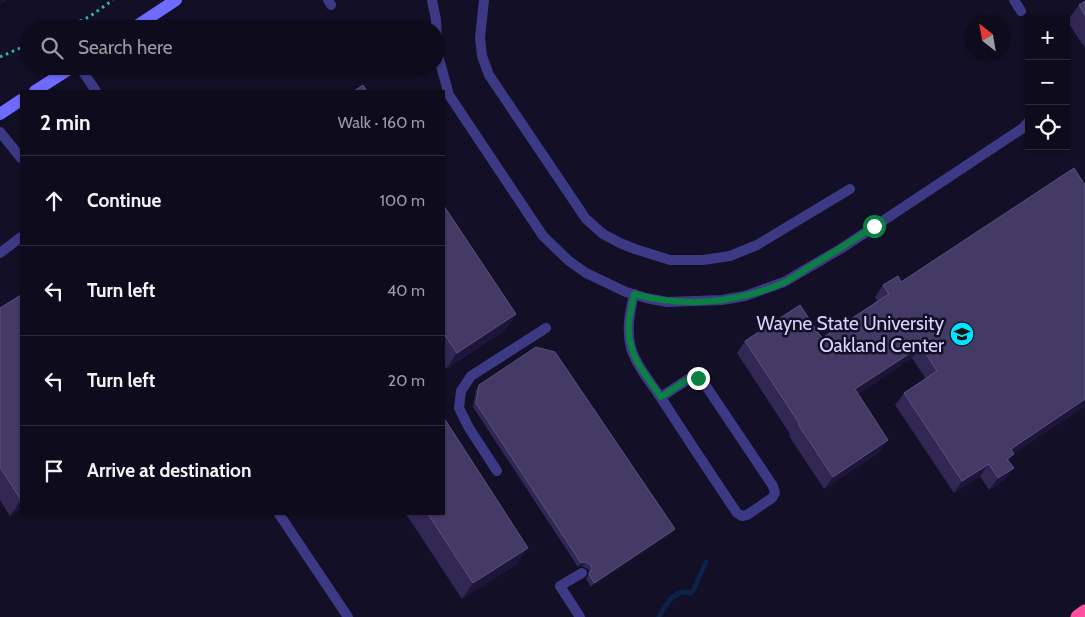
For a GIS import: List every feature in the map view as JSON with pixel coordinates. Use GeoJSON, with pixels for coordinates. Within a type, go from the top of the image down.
{"type":"FeatureCollection","features":[{"type":"Feature","properties":{"kind":"highway"},"geometry":{"type":"LineString","coordinates":[[1078,617],[1085,612]]}},
{"type":"Feature","properties":{"kind":"main road"},"geometry":{"type":"LineString","coordinates":[[146,20],[176,0]]}},
{"type":"Feature","properties":{"kind":"main road"},"geometry":{"type":"LineString","coordinates":[[37,90],[60,75]]}},
{"type":"Feature","properties":{"kind":"main road"},"geometry":{"type":"LineString","coordinates":[[0,114],[20,101]]}},
{"type":"Feature","properties":{"kind":"lane"},"geometry":{"type":"LineString","coordinates":[[432,0],[436,20]]}},
{"type":"Feature","properties":{"kind":"lane"},"geometry":{"type":"LineString","coordinates":[[484,0],[480,38],[482,56],[489,75],[586,218],[603,234],[620,243],[670,260],[703,260],[730,256],[757,245],[850,189]]}},
{"type":"Feature","properties":{"kind":"lane"},"geometry":{"type":"LineString","coordinates":[[1014,0],[1021,11]]}},
{"type":"Feature","properties":{"kind":"lane"},"geometry":{"type":"LineString","coordinates":[[85,75],[95,90]]}},
{"type":"Feature","properties":{"kind":"lane"},"geometry":{"type":"LineString","coordinates":[[444,75],[449,95],[543,236],[569,262],[604,282],[634,294],[667,302],[722,300],[745,296],[784,282],[842,248],[1025,126]]}},
{"type":"Feature","properties":{"kind":"lane"},"geometry":{"type":"LineString","coordinates":[[0,132],[20,157]]}},
{"type":"Feature","properties":{"kind":"lane"},"geometry":{"type":"LineString","coordinates":[[0,254],[20,238]]}},
{"type":"Feature","properties":{"kind":"lane"},"geometry":{"type":"LineString","coordinates":[[634,294],[628,334],[639,364],[737,514],[747,515],[772,498],[775,493],[773,486],[704,383],[693,376],[661,397]]}},
{"type":"Feature","properties":{"kind":"lane"},"geometry":{"type":"LineString","coordinates":[[498,471],[469,428],[459,408],[461,391],[471,376],[546,328]]}},
{"type":"Feature","properties":{"kind":"lane"},"geometry":{"type":"LineString","coordinates":[[280,515],[345,616]]}},
{"type":"Feature","properties":{"kind":"lane"},"geometry":{"type":"LineString","coordinates":[[580,617],[560,586],[582,573]]}},
{"type":"Feature","properties":{"kind":"path"},"geometry":{"type":"LineString","coordinates":[[82,20],[112,0]]}},
{"type":"Feature","properties":{"kind":"path"},"geometry":{"type":"LineString","coordinates":[[0,57],[20,48]]}},
{"type":"Feature","properties":{"kind":"building"},"geometry":{"type":"Polygon","coordinates":[[[1085,1],[1085,15],[1079,5],[1085,1]]]}},
{"type":"Feature","properties":{"kind":"building"},"geometry":{"type":"Polygon","coordinates":[[[363,85],[366,90],[356,90],[363,85]]]}},
{"type":"Feature","properties":{"kind":"building","name":"Wayne State University Oakland Center"},"geometry":{"type":"Polygon","coordinates":[[[1074,168],[1085,185],[1085,399],[1011,449],[1014,454],[1007,459],[1014,468],[998,478],[989,464],[962,481],[904,393],[937,371],[921,346],[855,389],[888,440],[833,477],[745,341],[800,305],[822,338],[889,294],[883,285],[898,276],[901,282],[1074,168]]]}},
{"type":"Feature","properties":{"kind":"building"},"geometry":{"type":"Polygon","coordinates":[[[445,208],[516,314],[457,353],[445,335],[445,208]]]}},
{"type":"Feature","properties":{"kind":"building"},"geometry":{"type":"Polygon","coordinates":[[[20,296],[20,498],[0,467],[0,308],[20,296]]]}},
{"type":"Feature","properties":{"kind":"building"},"geometry":{"type":"Polygon","coordinates":[[[536,347],[555,352],[675,529],[594,583],[589,574],[592,569],[591,565],[585,562],[581,563],[476,403],[479,385],[536,347]]]}},
{"type":"Feature","properties":{"kind":"building"},"geometry":{"type":"Polygon","coordinates":[[[445,420],[528,548],[473,583],[429,515],[445,515],[445,420]]]}},
{"type":"Feature","properties":{"kind":"waterway"},"geometry":{"type":"LineString","coordinates":[[659,617],[667,603],[675,595],[693,591],[706,562]]}},
{"type":"Feature","properties":{"kind":"place","name":"Wayne State University Oakland Center"},"geometry":{"type":"Point","coordinates":[962,334]}},
{"type":"Feature","properties":{"kind":"route"},"geometry":{"type":"LineString","coordinates":[[698,378],[693,376],[661,397],[639,364],[628,334],[634,294],[667,302],[722,300],[745,296],[784,282],[842,248],[874,226]]}}]}
